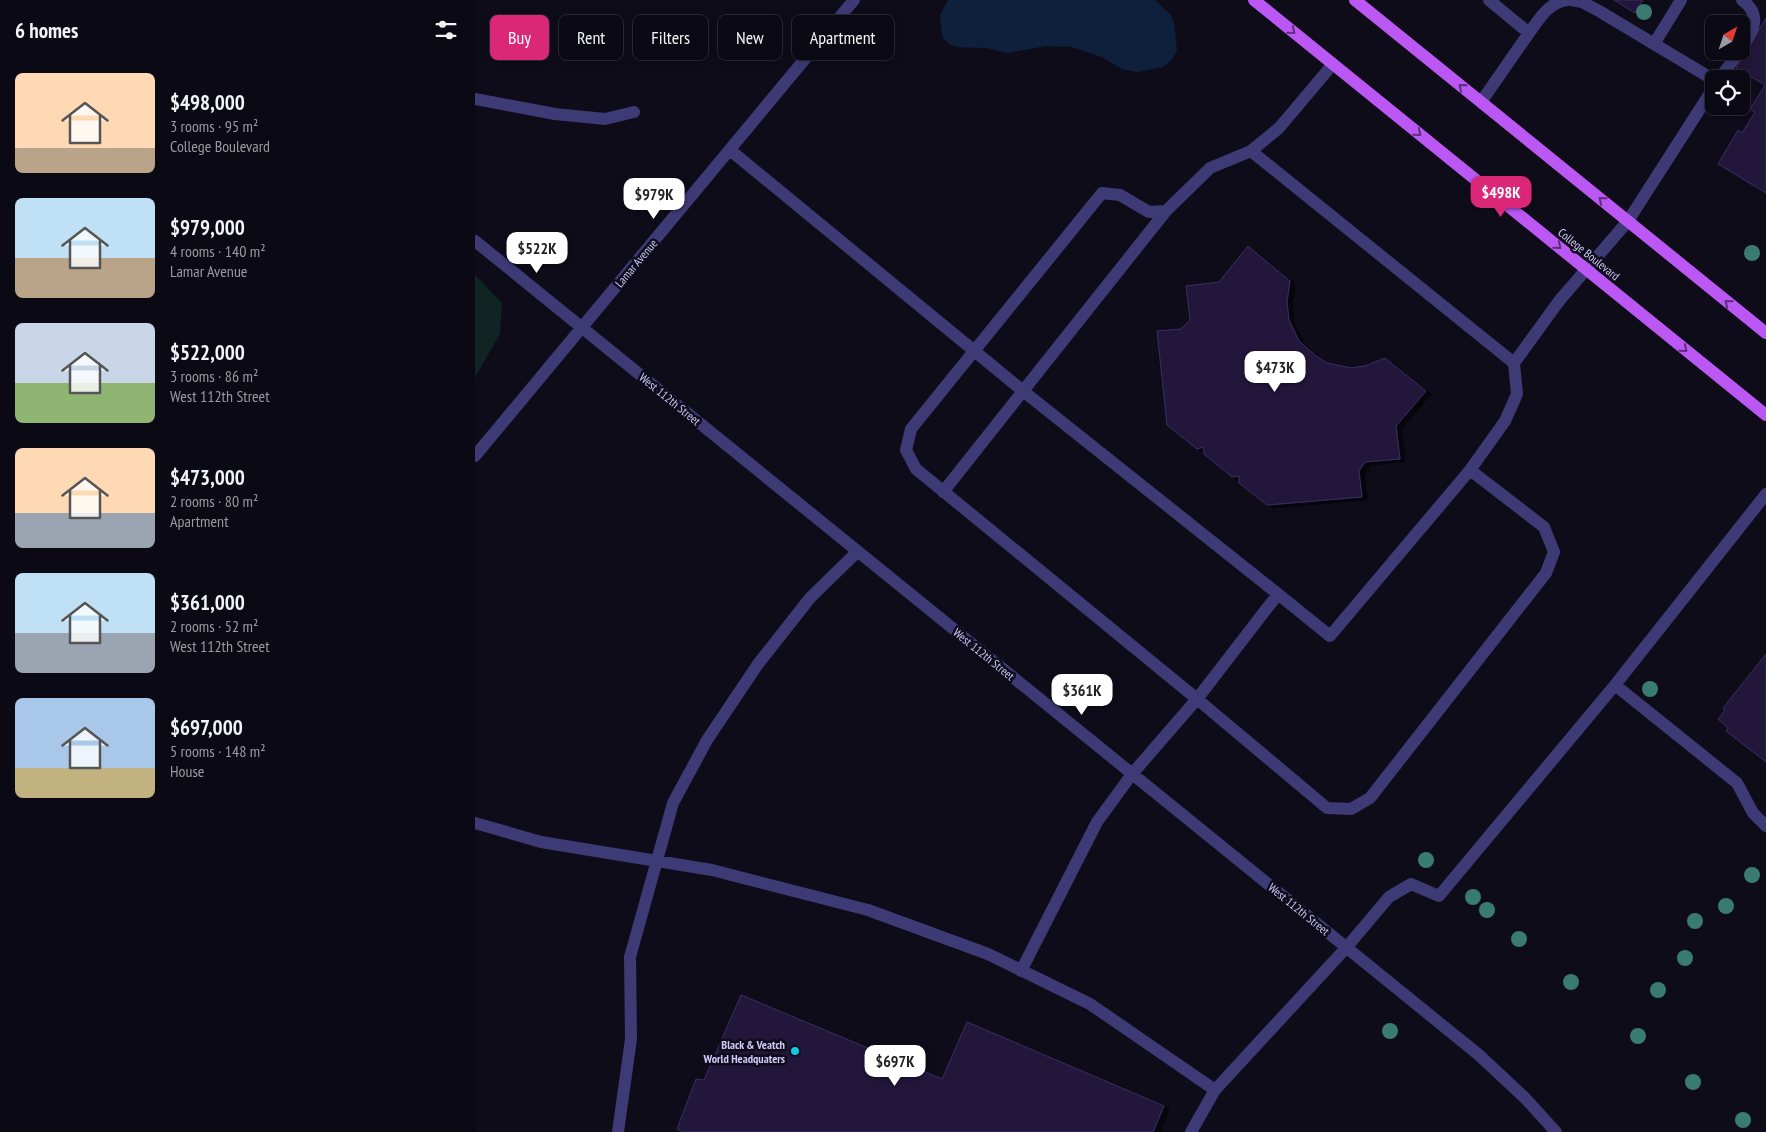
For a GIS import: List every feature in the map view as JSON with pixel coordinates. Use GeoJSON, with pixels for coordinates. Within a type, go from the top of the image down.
{"type":"FeatureCollection","features":[{"type":"Feature","properties":{"kind":"main road","name":"College Boulevard"},"geometry":{"type":"LineString","coordinates":[[1254,0],[1766,415]]}},
{"type":"Feature","properties":{"kind":"main road"},"geometry":{"type":"LineString","coordinates":[[1355,0],[1766,333]]}},
{"type":"Feature","properties":{"kind":"street"},"geometry":{"type":"LineString","coordinates":[[1489,0],[1529,33]]}},
{"type":"Feature","properties":{"kind":"street"},"geometry":{"type":"LineString","coordinates":[[1481,102],[1545,10],[1556,2],[1569,0],[1582,2],[1599,10],[1705,75]]}},
{"type":"Feature","properties":{"kind":"street"},"geometry":{"type":"LineString","coordinates":[[1655,44],[1681,0]]}},
{"type":"Feature","properties":{"kind":"street"},"geometry":{"type":"LineString","coordinates":[[1742,0],[1754,12],[1756,23],[1750,34]]}},
{"type":"Feature","properties":{"kind":"street","name":"Lamar Avenue"},"geometry":{"type":"LineString","coordinates":[[475,456],[730,150],[847,2]]}},
{"type":"Feature","properties":{"kind":"street"},"geometry":{"type":"LineString","coordinates":[[1726,70],[1733,60]]}},
{"type":"Feature","properties":{"kind":"street"},"geometry":{"type":"LineString","coordinates":[[943,492],[1166,211],[1210,168],[1251,151],[1279,128],[1307,98],[1333,64]]}},
{"type":"Feature","properties":{"kind":"street"},"geometry":{"type":"LineString","coordinates":[[475,98],[555,114],[605,119],[634,112]]}},
{"type":"Feature","properties":{"kind":"street"},"geometry":{"type":"LineString","coordinates":[[730,150],[974,352],[1330,636],[1470,470],[1505,421],[1517,394],[1514,363],[1559,301],[1628,221],[1705,101]]}},
{"type":"Feature","properties":{"kind":"street"},"geometry":{"type":"LineString","coordinates":[[1251,151],[1514,363]]}},
{"type":"Feature","properties":{"kind":"street"},"geometry":{"type":"LineString","coordinates":[[1166,211],[1149,212],[1120,195],[1102,193],[911,429],[906,450],[916,470],[1197,699],[1327,808],[1351,809],[1370,798],[1546,573],[1554,552],[1544,527],[1470,470]]}},
{"type":"Feature","properties":{"kind":"street","name":"West 112th Street"},"geometry":{"type":"LineString","coordinates":[[475,242],[1479,1055],[1525,1098],[1556,1132]]}},
{"type":"Feature","properties":{"kind":"street"},"geometry":{"type":"LineString","coordinates":[[1191,1132],[1215,1090],[1346,948],[1389,897],[1411,884],[1439,896],[1615,685],[1766,494]]}},
{"type":"Feature","properties":{"kind":"street"},"geometry":{"type":"LineString","coordinates":[[618,1132],[631,1039],[630,957],[673,803],[707,740],[758,664],[810,598],[857,552]]}},
{"type":"Feature","properties":{"kind":"street"},"geometry":{"type":"LineString","coordinates":[[1021,971],[1097,822],[1131,774],[1197,699],[1278,594]]}},
{"type":"Feature","properties":{"kind":"street"},"geometry":{"type":"LineString","coordinates":[[1615,685],[1737,783],[1753,813],[1766,826]]}},
{"type":"Feature","properties":{"kind":"street"},"geometry":{"type":"LineString","coordinates":[[475,823],[541,842],[712,870],[868,910],[987,954],[1090,1004],[1215,1090]]}},
{"type":"Feature","properties":{"kind":"green space"},"geometry":{"type":"Polygon","coordinates":[[[475,275],[502,303],[500,334],[475,377],[475,275]]]}},
{"type":"Feature","properties":{"kind":"water"},"geometry":{"type":"Polygon","coordinates":[[[948,0],[1155,0],[1170,14],[1174,23],[1177,50],[1171,61],[1163,67],[1137,72],[1122,69],[1102,57],[1072,47],[1046,46],[1007,53],[986,48],[956,47],[949,44],[942,36],[940,15],[948,0]]]}},
{"type":"Feature","properties":{"kind":"building"},"geometry":{"type":"Polygon","coordinates":[[[1614,0],[1643,0],[1635,13],[1614,0]]]}},
{"type":"Feature","properties":{"kind":"building"},"geometry":{"type":"Polygon","coordinates":[[[1766,18],[1766,193],[1718,164],[1738,130],[1742,133],[1755,112],[1750,109],[1765,85],[1750,76],[1750,70],[1736,68],[1741,60],[1750,60],[1750,45],[1766,18]]]}},
{"type":"Feature","properties":{"kind":"building"},"geometry":{"type":"Polygon","coordinates":[[[1248,246],[1290,281],[1287,302],[1289,320],[1299,341],[1316,356],[1327,363],[1351,368],[1365,366],[1385,358],[1426,391],[1396,426],[1400,459],[1365,462],[1359,471],[1362,497],[1267,505],[1239,483],[1239,476],[1232,477],[1204,454],[1203,447],[1197,449],[1167,425],[1157,331],[1181,329],[1190,320],[1186,286],[1219,282],[1248,246]]]}},
{"type":"Feature","properties":{"kind":"building"},"geometry":{"type":"Polygon","coordinates":[[[1766,654],[1766,762],[1726,731],[1728,728],[1718,719],[1725,710],[1723,708],[1766,654]]]}},
{"type":"Feature","properties":{"kind":"building","name":"Black & Veatch World Headquaters"},"geometry":{"type":"Polygon","coordinates":[[[741,995],[942,1079],[967,1022],[1164,1106],[1153,1132],[683,1132],[677,1129],[696,1079],[704,1080],[741,995]]]}},
{"type":"Feature","properties":{"kind":"place","name":"Black & Veatch World Headquaters"},"geometry":{"type":"Point","coordinates":[795,1051]}}]}
